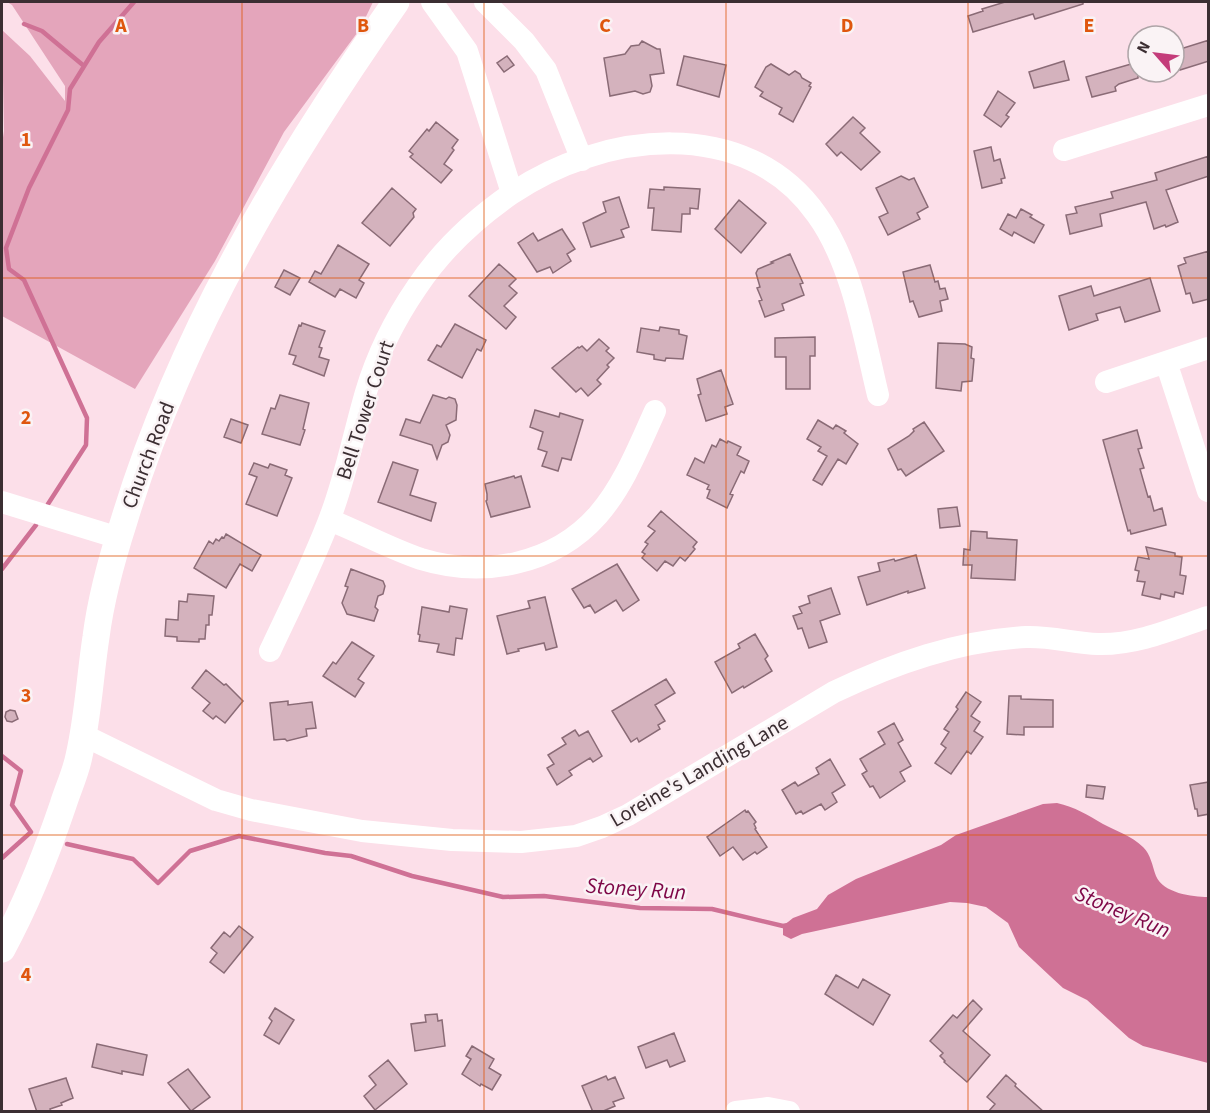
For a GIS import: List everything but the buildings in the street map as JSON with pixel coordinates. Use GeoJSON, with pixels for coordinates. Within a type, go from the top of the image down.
{"type":"FeatureCollection","features":[{"type":"Feature","properties":{"kind":"main road","name":"Church Road"},"geometry":{"type":"LineString","coordinates":[[2,949],[19,917],[52,835],[79,758],[96,633],[119,538],[155,434],[180,372],[215,297],[256,219],[301,142],[396,2]]}},
{"type":"Feature","properties":{"kind":"street"},"geometry":{"type":"LineString","coordinates":[[432,2],[467,51],[512,194]]}},
{"type":"Feature","properties":{"kind":"street"},"geometry":{"type":"LineString","coordinates":[[485,2],[524,41],[546,70],[582,160]]}},
{"type":"Feature","properties":{"kind":"street"},"geometry":{"type":"LineString","coordinates":[[1064,150],[1209,105]]}},
{"type":"Feature","properties":{"kind":"street","name":"Bell Tower Court"},"geometry":{"type":"LineString","coordinates":[[270,651],[331,515],[366,392],[392,328],[417,287],[441,256],[476,221],[512,194],[548,173],[582,160],[626,148],[680,142],[730,151],[757,163],[778,176],[800,194],[830,233],[840,256],[878,395]]}},
{"type":"Feature","properties":{"kind":"street"},"geometry":{"type":"LineString","coordinates":[[1106,382],[1209,348]]}},
{"type":"Feature","properties":{"kind":"street"},"geometry":{"type":"LineString","coordinates":[[1166,362],[1209,491]]}},
{"type":"Feature","properties":{"kind":"street"},"geometry":{"type":"LineString","coordinates":[[331,515],[333,521],[421,558],[460,567],[497,567],[531,559],[563,545],[598,515],[627,473],[655,411]]}},
{"type":"Feature","properties":{"kind":"street"},"geometry":{"type":"LineString","coordinates":[[2,502],[119,538]]}},
{"type":"Feature","properties":{"kind":"street","name":"Loreine's Landing Lane"},"geometry":{"type":"LineString","coordinates":[[83,735],[216,800],[251,810],[373,832],[452,840],[546,841],[576,836],[628,815],[834,692],[868,675],[925,655],[960,646],[1028,637],[1101,644],[1144,639],[1209,617]]}},
{"type":"Feature","properties":{"kind":"street"},"geometry":{"type":"LineString","coordinates":[[736,1112],[768,1108],[789,1112]]}},
{"type":"Feature","properties":{"kind":"shaded area"},"geometry":{"type":"Polygon","coordinates":[[[7,2],[373,2],[360,29],[284,132],[215,261],[135,389],[2,316],[2,144],[4,131],[2,30],[30,56],[65,101],[65,86],[12,5],[7,2]]]}},
{"type":"Feature","properties":{"kind":"water"},"geometry":{"type":"Polygon","coordinates":[[[1057,803],[1081,812],[1139,843],[1148,853],[1160,882],[1171,890],[1186,895],[1208,897],[1208,1063],[1143,1046],[1129,1038],[1087,1000],[1063,988],[1019,947],[1008,923],[986,907],[950,902],[802,934],[791,939],[783,935],[783,926],[793,918],[817,909],[828,895],[856,879],[941,845],[956,835],[1043,804],[1057,803]]]}},
{"type":"Feature","properties":{"kind":"waterway"},"geometry":{"type":"LineString","coordinates":[[48,504],[86,445],[87,418],[24,280],[9,269],[6,248],[29,188],[68,110],[70,89],[99,42],[134,2]]}},
{"type":"Feature","properties":{"kind":"waterway"},"geometry":{"type":"LineString","coordinates":[[24,24],[42,31],[84,66]]}},
{"type":"Feature","properties":{"kind":"waterway"},"geometry":{"type":"LineString","coordinates":[[2,569],[36,525]]}},
{"type":"Feature","properties":{"kind":"waterway"},"geometry":{"type":"LineString","coordinates":[[2,756],[21,771],[12,805],[31,832],[2,858]]}},
{"type":"Feature","properties":{"kind":"waterway","name":"Stoney Run"},"geometry":{"type":"LineString","coordinates":[[67,844],[133,859],[158,883],[190,851],[239,836],[351,856],[412,876],[503,897],[544,896],[640,908],[712,909],[783,926],[788,925]]}}]}
